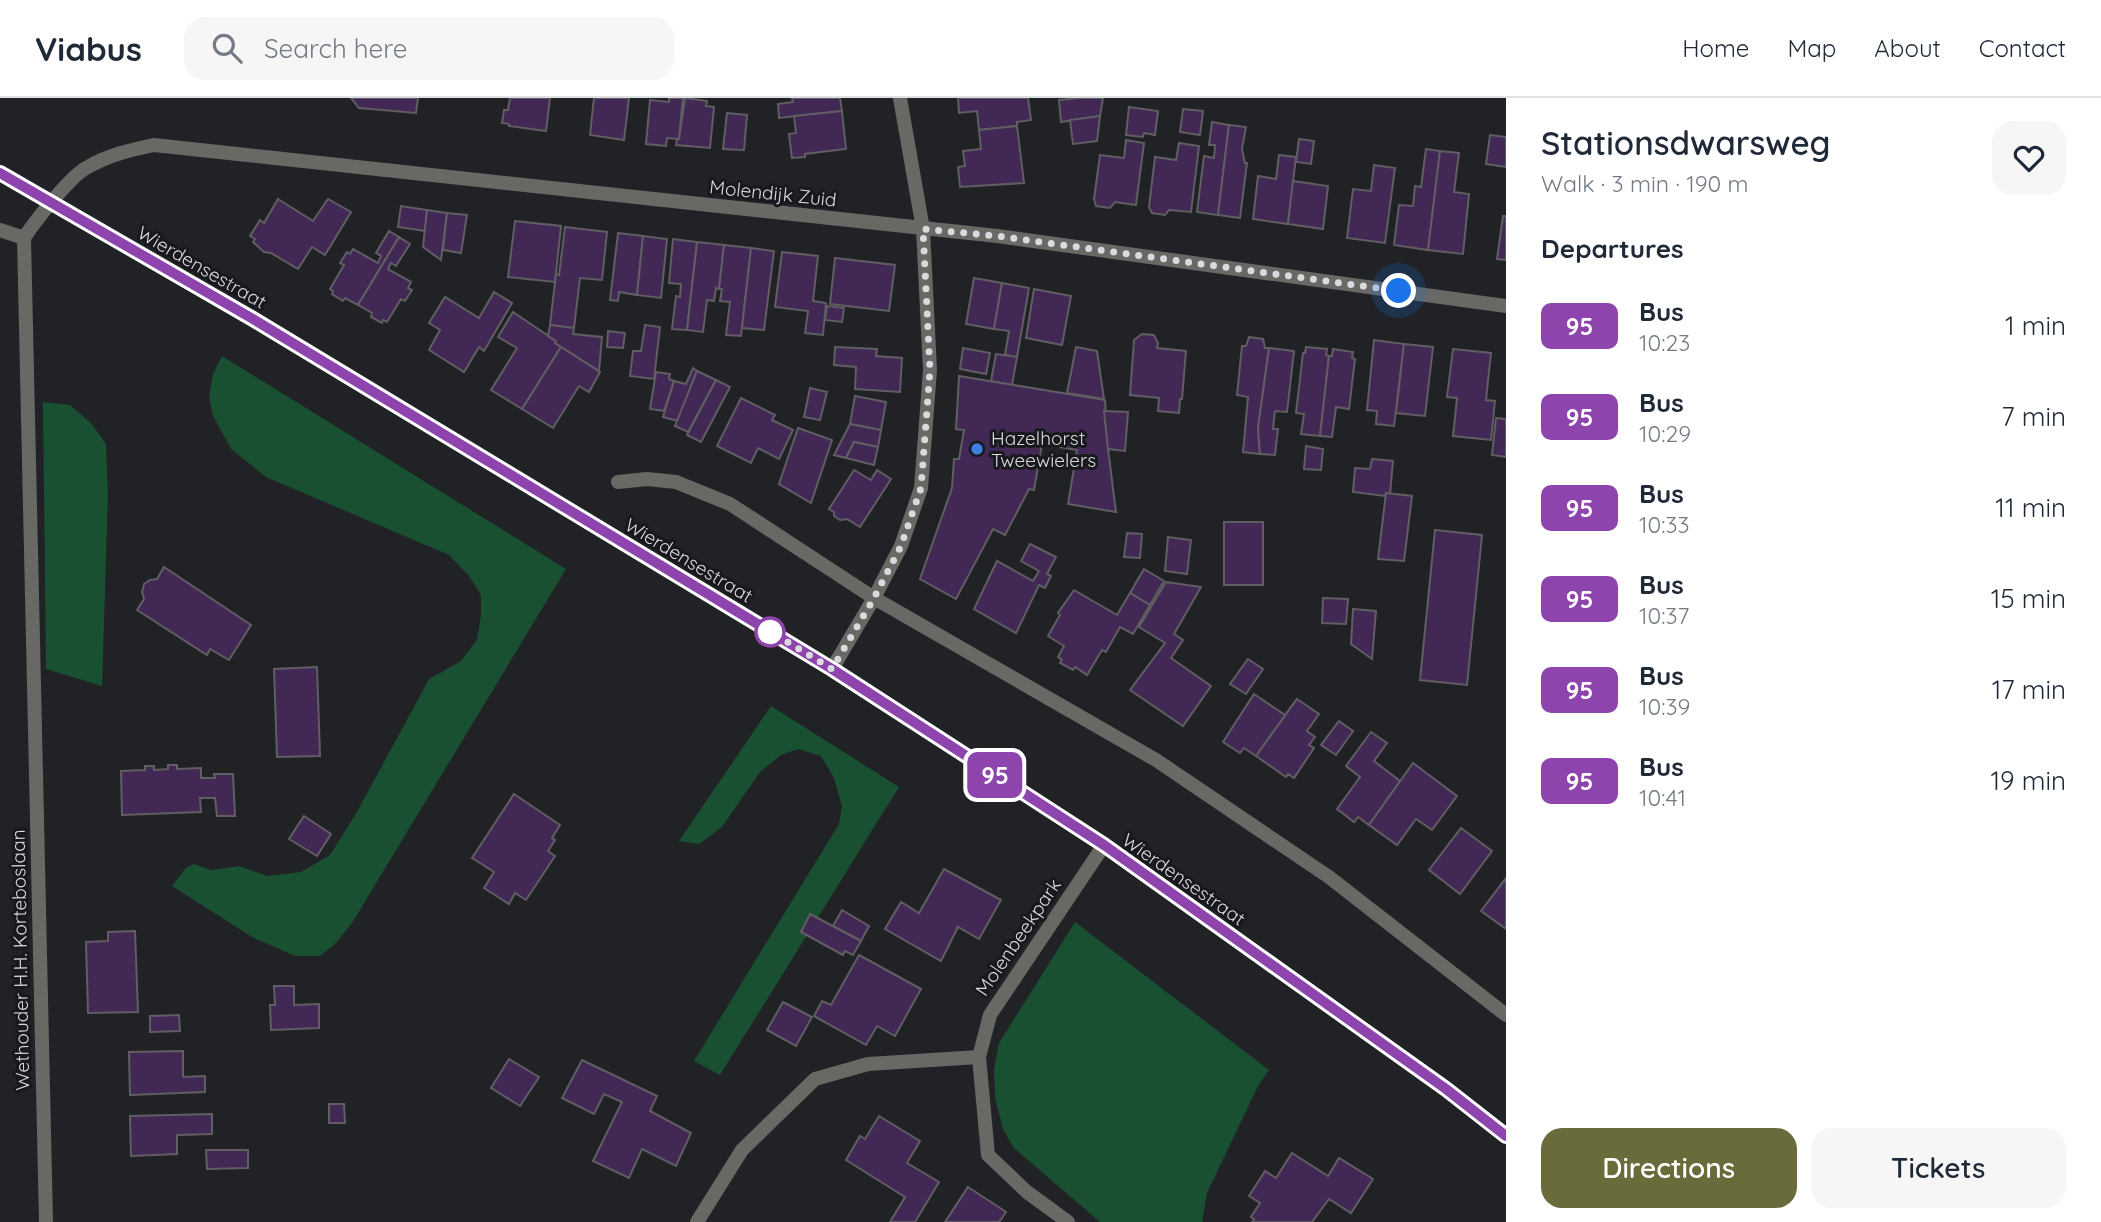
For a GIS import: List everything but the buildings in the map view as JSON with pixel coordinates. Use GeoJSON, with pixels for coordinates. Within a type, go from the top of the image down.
{"type":"FeatureCollection","features":[{"type":"Feature","properties":{"kind":"main road","name":"Wierdensestraat"},"geometry":{"type":"LineString","coordinates":[[0,173],[253,319],[832,669],[1104,845],[1434,1081],[1506,1136]]}},
{"type":"Feature","properties":{"kind":"street"},"geometry":{"type":"LineString","coordinates":[[832,669],[901,546],[921,488],[930,370],[923,229],[901,98]]}},
{"type":"Feature","properties":{"kind":"street","name":"Molendijk Zuid"},"geometry":{"type":"LineString","coordinates":[[52,202],[83,169],[115,154],[154,145],[997,236],[1506,306]]}},
{"type":"Feature","properties":{"kind":"street"},"geometry":{"type":"LineString","coordinates":[[0,230],[24,238],[52,202]]}},
{"type":"Feature","properties":{"kind":"street","name":"Wethouder H.H. Korteboslaan"},"geometry":{"type":"LineString","coordinates":[[24,238],[46,1222]]}},
{"type":"Feature","properties":{"kind":"street"},"geometry":{"type":"LineString","coordinates":[[618,482],[647,479],[677,482],[730,505],[874,598],[1156,760],[1329,877],[1506,1015]]}},
{"type":"Feature","properties":{"kind":"street","name":"Molenbeekpark"},"geometry":{"type":"LineString","coordinates":[[1068,1222],[1027,1192],[988,1155],[979,1056],[989,1015],[1104,845]]}},
{"type":"Feature","properties":{"kind":"street"},"geometry":{"type":"LineString","coordinates":[[697,1222],[742,1150],[815,1079],[868,1064],[979,1056]]}},
{"type":"Feature","properties":{"kind":"green space"},"geometry":{"type":"Polygon","coordinates":[[[222,356],[566,569],[352,923],[336,943],[320,956],[295,956],[252,937],[172,886],[186,868],[194,864],[211,870],[239,866],[267,876],[301,872],[330,855],[357,812],[429,679],[461,661],[477,640],[481,595],[469,576],[449,555],[266,477],[231,449],[213,416],[209,396],[213,374],[222,356]]]}},
{"type":"Feature","properties":{"kind":"green space"},"geometry":{"type":"Polygon","coordinates":[[[43,402],[70,405],[91,423],[106,444],[108,495],[102,686],[46,669],[43,402]]]}},
{"type":"Feature","properties":{"kind":"green space"},"geometry":{"type":"Polygon","coordinates":[[[771,706],[899,787],[720,1075],[694,1061],[839,824],[842,806],[834,778],[821,756],[798,749],[781,755],[760,772],[722,827],[699,844],[679,841],[771,706]]]}},
{"type":"Feature","properties":{"kind":"green space"},"geometry":{"type":"Polygon","coordinates":[[[1075,922],[1269,1070],[1258,1086],[1207,1193],[1202,1222],[1100,1222],[1014,1148],[1003,1129],[995,1098],[994,1069],[999,1043],[1075,922]]]}},
{"type":"Feature","properties":{"kind":"bus line","name":"95"},"geometry":{"type":"LineString","coordinates":[[0,173],[253,319],[832,669],[1104,845],[1446,1089],[1506,1136]]}},
{"type":"Feature","properties":{"kind":"place","name":"Hazelhorst Tweewielers"},"geometry":{"type":"Point","coordinates":[977,449]}},
{"type":"Feature","properties":{"kind":"route"},"geometry":{"type":"LineString","coordinates":[[770,632],[763,627],[832,669],[901,546],[921,488],[930,370],[923,229],[997,236],[1399,291]]}}]}
